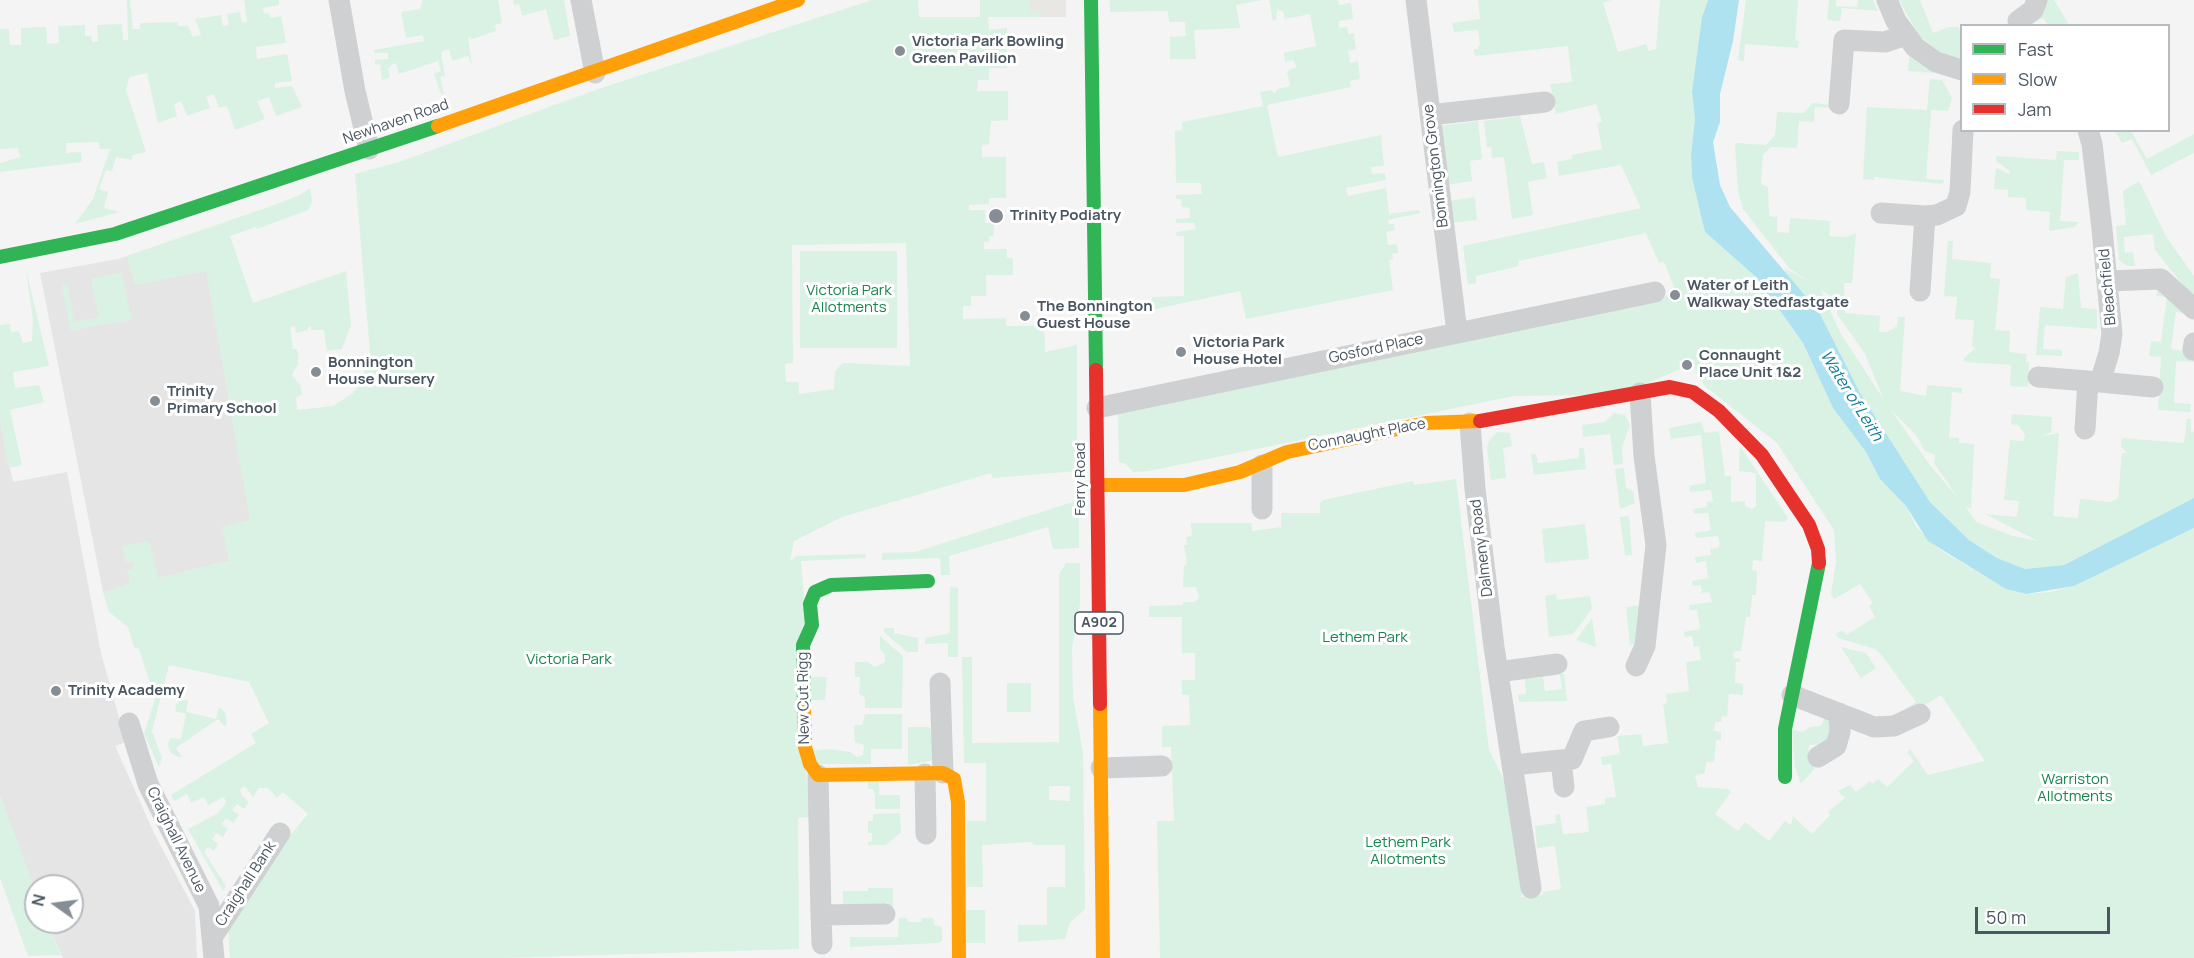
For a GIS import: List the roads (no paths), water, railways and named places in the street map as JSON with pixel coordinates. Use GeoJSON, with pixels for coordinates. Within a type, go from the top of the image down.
{"type":"FeatureCollection","features":[{"type":"Feature","properties":{"kind":"street"},"geometry":{"type":"LineString","coordinates":[[339,0],[357,99],[369,149]]}},
{"type":"Feature","properties":{"kind":"street"},"geometry":{"type":"LineString","coordinates":[[582,0],[595,73]]}},
{"type":"Feature","properties":{"kind":"street","name":"Newhaven Road"},"geometry":{"type":"LineString","coordinates":[[0,257],[115,234],[595,73],[798,0]]}},
{"type":"Feature","properties":{"kind":"street","name":"Ferry Road"},"geometry":{"type":"LineString","coordinates":[[1091,0],[1103,958]]}},
{"type":"Feature","properties":{"kind":"street","name":"Bonnington Grove"},"geometry":{"type":"LineString","coordinates":[[1416,0],[1457,332]]}},
{"type":"Feature","properties":{"kind":"street"},"geometry":{"type":"LineString","coordinates":[[1887,0],[1905,35],[1915,47],[1936,62],[1960,69]]}},
{"type":"Feature","properties":{"kind":"street"},"geometry":{"type":"LineString","coordinates":[[2018,21],[2033,10],[2037,0]]}},
{"type":"Feature","properties":{"kind":"street"},"geometry":{"type":"LineString","coordinates":[[1839,104],[1845,40],[1884,42],[1905,35]]}},
{"type":"Feature","properties":{"kind":"street"},"geometry":{"type":"LineString","coordinates":[[1430,116],[1545,102]]}},
{"type":"Feature","properties":{"kind":"street"},"geometry":{"type":"LineString","coordinates":[[1881,213],[1937,215],[1956,206],[1960,192],[1963,132]]}},
{"type":"Feature","properties":{"kind":"street","name":"Bleachfield"},"geometry":{"type":"LineString","coordinates":[[2085,429],[2094,382],[2112,334],[2092,144],[2089,132]]}},
{"type":"Feature","properties":{"kind":"street"},"geometry":{"type":"LineString","coordinates":[[1920,291],[1925,216]]}},
{"type":"Feature","properties":{"kind":"street"},"geometry":{"type":"LineString","coordinates":[[2107,281],[2161,279],[2194,309]]}},
{"type":"Feature","properties":{"kind":"street","name":"Gosford Place"},"geometry":{"type":"LineString","coordinates":[[1097,408],[1655,292]]}},
{"type":"Feature","properties":{"kind":"street"},"geometry":{"type":"LineString","coordinates":[[2038,377],[2153,387]]}},
{"type":"Feature","properties":{"kind":"street","name":"Connaught Place"},"geometry":{"type":"LineString","coordinates":[[1097,481],[1184,485],[1262,465],[1287,452],[1426,423],[1470,423],[1508,418],[1678,388],[1693,392],[1712,405],[1762,455],[1816,539],[1820,561],[1783,738],[1785,777]]}},
{"type":"Feature","properties":{"kind":"street"},"geometry":{"type":"LineString","coordinates":[[1636,666],[1645,646],[1656,545],[1644,456],[1640,393]]}},
{"type":"Feature","properties":{"kind":"street","name":"Dalmeny Road"},"geometry":{"type":"LineString","coordinates":[[1470,423],[1476,500],[1507,742],[1513,765],[1531,888]]}},
{"type":"Feature","properties":{"kind":"street"},"geometry":{"type":"LineString","coordinates":[[1262,465],[1262,509]]}},
{"type":"Feature","properties":{"kind":"street","name":"New Cut Rigg"},"geometry":{"type":"LineString","coordinates":[[822,944],[818,775],[807,759],[804,736],[803,645],[812,625],[810,604],[815,592],[831,585],[928,581]]}},
{"type":"Feature","properties":{"kind":"street"},"geometry":{"type":"LineString","coordinates":[[1498,672],[1557,664]]}},
{"type":"Feature","properties":{"kind":"street"},"geometry":{"type":"LineString","coordinates":[[926,834],[934,773],[940,683]]}},
{"type":"Feature","properties":{"kind":"street"},"geometry":{"type":"LineString","coordinates":[[1792,695],[1868,725],[1887,727],[1920,714]]}},
{"type":"Feature","properties":{"kind":"street"},"geometry":{"type":"LineString","coordinates":[[1818,757],[1836,746],[1840,732],[1839,713]]}},
{"type":"Feature","properties":{"kind":"street","name":"Craighall Avenue"},"geometry":{"type":"LineString","coordinates":[[129,723],[148,784],[209,906],[213,958]]}},
{"type":"Feature","properties":{"kind":"street"},"geometry":{"type":"LineString","coordinates":[[1513,765],[1572,759],[1584,731],[1609,727]]}},
{"type":"Feature","properties":{"kind":"street"},"geometry":{"type":"LineString","coordinates":[[1561,760],[1564,787]]}},
{"type":"Feature","properties":{"kind":"street"},"geometry":{"type":"LineString","coordinates":[[1101,768],[1162,766]]}},
{"type":"Feature","properties":{"kind":"street"},"geometry":{"type":"LineString","coordinates":[[818,775],[934,773],[954,779],[957,792],[959,958]]}},
{"type":"Feature","properties":{"kind":"street","name":"Craighall Bank"},"geometry":{"type":"LineString","coordinates":[[213,936],[280,833]]}},
{"type":"Feature","properties":{"kind":"street"},"geometry":{"type":"LineString","coordinates":[[821,915],[885,914]]}},
{"type":"Feature","properties":{"kind":"water","name":"Water of Leith"},"geometry":{"type":"Polygon","coordinates":[[[1708,0],[1739,0],[1733,41],[1720,94],[1720,122],[1713,142],[1720,185],[1730,207],[1819,312],[1860,393],[1930,502],[1969,540],[1997,558],[2025,569],[2064,565],[2194,498],[2194,528],[2074,586],[2026,594],[2006,589],[1928,541],[1906,506],[1880,479],[1866,452],[1833,408],[1803,343],[1756,277],[1705,232],[1692,178],[1691,154],[1695,119],[1692,91],[1702,17],[1708,0]]]}},
{"type":"Feature","properties":{"kind":"place","name":"Victoria Park Bowling Green Pavilion"},"geometry":{"type":"Point","coordinates":[900,51]}},
{"type":"Feature","properties":{"kind":"place","name":"Trinity Podiatry"},"geometry":{"type":"Point","coordinates":[996,216]}},
{"type":"Feature","properties":{"kind":"place","name":"Water of Leith Walkway Stedfastgate"},"geometry":{"type":"Point","coordinates":[1675,295]}},
{"type":"Feature","properties":{"kind":"place","name":"The Bonnington Guest House"},"geometry":{"type":"Point","coordinates":[1025,316]}},
{"type":"Feature","properties":{"kind":"place","name":"Victoria Park House Hotel"},"geometry":{"type":"Point","coordinates":[1181,352]}},
{"type":"Feature","properties":{"kind":"place","name":"Connaught Place Unit 1&2"},"geometry":{"type":"Point","coordinates":[1687,365]}},
{"type":"Feature","properties":{"kind":"place","name":"Bonnington House Nursery"},"geometry":{"type":"Point","coordinates":[316,372]}},
{"type":"Feature","properties":{"kind":"place","name":"Trinity Primary School"},"geometry":{"type":"Point","coordinates":[155,401]}},
{"type":"Feature","properties":{"kind":"place","name":"Trinity Academy"},"geometry":{"type":"Point","coordinates":[56,691]}},
{"type":"Feature","properties":{"kind":"park label","name":"Victoria Park Allotments"},"geometry":{"type":"Point","coordinates":[849,300]}},
{"type":"Feature","properties":{"kind":"park label","name":"Lethem Park"},"geometry":{"type":"Point","coordinates":[1365,638]}},
{"type":"Feature","properties":{"kind":"park label","name":"Victoria Park"},"geometry":{"type":"Point","coordinates":[569,660]}},
{"type":"Feature","properties":{"kind":"park label","name":"Warriston Allotments"},"geometry":{"type":"Point","coordinates":[2075,788]}},
{"type":"Feature","properties":{"kind":"park label","name":"Lethem Park Allotments"},"geometry":{"type":"Point","coordinates":[1408,852]}}]}
